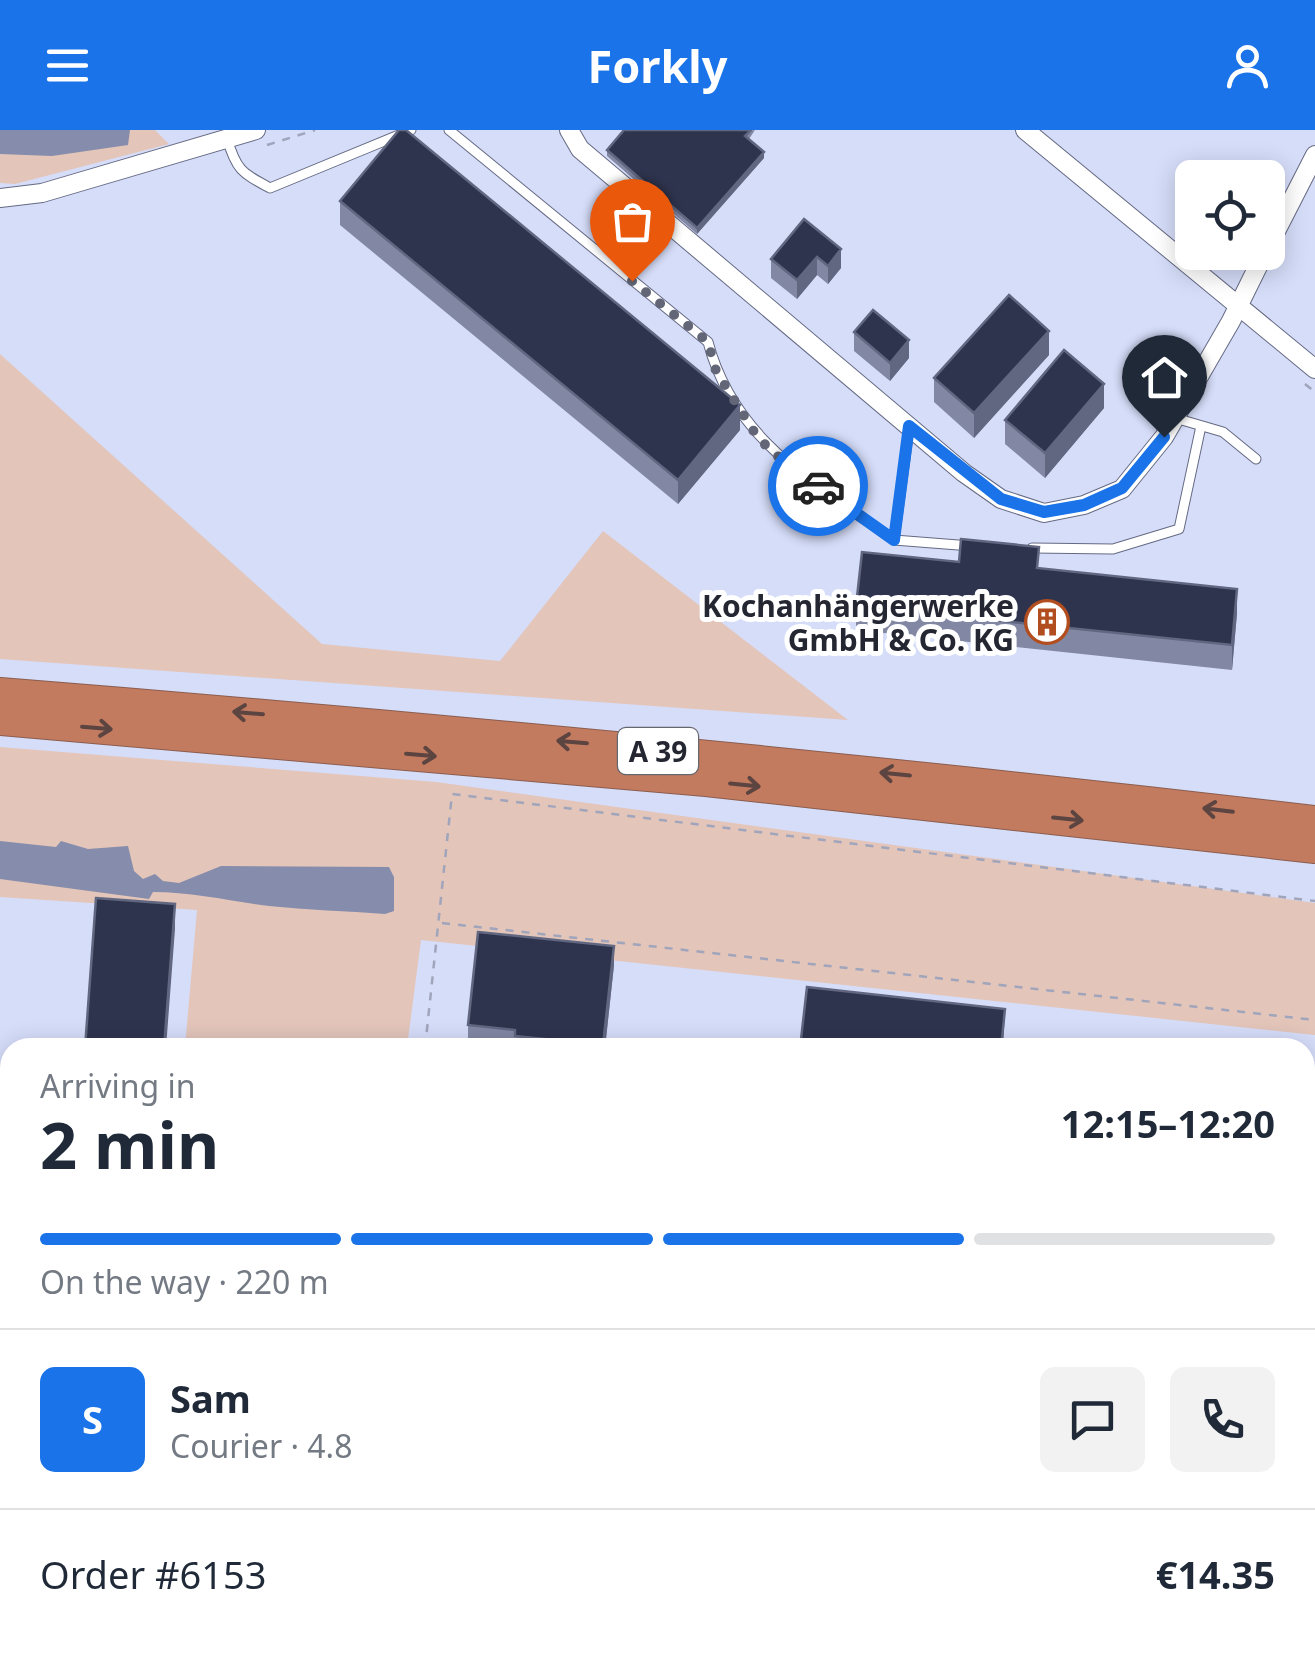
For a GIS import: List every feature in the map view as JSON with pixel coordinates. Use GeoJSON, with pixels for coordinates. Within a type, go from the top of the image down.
{"type":"FeatureCollection","features":[{"type":"Feature","properties":{"kind":"highway","name":"A 39"},"geometry":{"type":"LineString","coordinates":[[0,693],[709,756],[1315,821]]}},
{"type":"Feature","properties":{"kind":"highway","name":"A 39"},"geometry":{"type":"LineString","coordinates":[[0,720],[670,778],[1315,848]]}},
{"type":"Feature","properties":{"kind":"street"},"geometry":{"type":"LineString","coordinates":[[0,198],[42,193],[256,130]]}},
{"type":"Feature","properties":{"kind":"street"},"geometry":{"type":"LineString","coordinates":[[569,130],[580,148],[909,426],[1001,499],[1044,512],[1084,505],[1122,488],[1164,437],[1256,270]]}},
{"type":"Feature","properties":{"kind":"street"},"geometry":{"type":"LineString","coordinates":[[1026,130],[1315,370]]}},
{"type":"Feature","properties":{"kind":"street"},"geometry":{"type":"LineString","coordinates":[[1285,213],[1315,155]]}},
{"type":"Feature","properties":{"kind":"lane"},"geometry":{"type":"LineString","coordinates":[[227,138],[241,173],[270,188],[411,130]]}},
{"type":"Feature","properties":{"kind":"lane"},"geometry":{"type":"LineString","coordinates":[[449,130],[708,342],[716,371],[758,438],[783,461],[894,540],[983,547]]}},
{"type":"Feature","properties":{"kind":"lane"},"geometry":{"type":"LineString","coordinates":[[1175,418],[1222,432],[1256,459]]}},
{"type":"Feature","properties":{"kind":"lane"},"geometry":{"type":"LineString","coordinates":[[894,540],[909,426]]}},
{"type":"Feature","properties":{"kind":"lane"},"geometry":{"type":"LineString","coordinates":[[1020,548],[1113,550],[1179,529],[1201,426]]}},
{"type":"Feature","properties":{"kind":"path"},"geometry":{"type":"LineString","coordinates":[[426,1038],[452,794],[1315,902]]}},
{"type":"Feature","properties":{"kind":"path"},"geometry":{"type":"LineString","coordinates":[[439,923],[1315,1020]]}},
{"type":"Feature","properties":{"kind":"shaded area"},"geometry":{"type":"Polygon","coordinates":[[[0,130],[155,130],[169,144],[15,184],[0,183],[0,130]]]}},
{"type":"Feature","properties":{"kind":"shaded area"},"geometry":{"type":"Polygon","coordinates":[[[0,354],[322,644],[500,661],[603,531],[848,720],[0,659],[0,354]]]}},
{"type":"Feature","properties":{"kind":"shaded area"},"geometry":{"type":"Polygon","coordinates":[[[0,747],[436,782],[1315,903],[1315,1035],[421,940],[408,1038],[186,1038],[197,910],[0,897],[0,747]]]}},
{"type":"Feature","properties":{"kind":"water"},"geometry":{"type":"Polygon","coordinates":[[[0,130],[130,130],[128,145],[52,156],[0,154],[0,130]]]}},
{"type":"Feature","properties":{"kind":"water"},"geometry":{"type":"Polygon","coordinates":[[[0,841],[56,847],[61,841],[88,849],[128,846],[134,871],[143,879],[155,874],[163,881],[179,883],[221,866],[389,867],[394,877],[394,911],[385,914],[283,907],[168,892],[153,892],[149,899],[0,879],[0,841]]]}},
{"type":"Feature","properties":{"kind":"building"},"geometry":{"type":"Polygon","coordinates":[[[399,130],[406,130],[740,405],[678,480],[340,201],[399,130]]]}},
{"type":"Feature","properties":{"kind":"building"},"geometry":{"type":"Polygon","coordinates":[[[624,130],[751,130],[745,136],[764,152],[697,228],[607,150],[624,130]]]}},
{"type":"Feature","properties":{"kind":"building"},"geometry":{"type":"Polygon","coordinates":[[[804,219],[841,249],[828,266],[817,257],[797,280],[771,259],[804,219]]]}},
{"type":"Feature","properties":{"kind":"building"},"geometry":{"type":"Polygon","coordinates":[[[1009,295],[1049,331],[974,413],[934,378],[1009,295]]]}},
{"type":"Feature","properties":{"kind":"building"},"geometry":{"type":"Polygon","coordinates":[[[873,310],[909,340],[890,363],[854,332],[873,310]]]}},
{"type":"Feature","properties":{"kind":"building"},"geometry":{"type":"Polygon","coordinates":[[[1064,350],[1104,384],[1045,453],[1005,420],[1064,350]]]}},
{"type":"Feature","properties":{"kind":"building"},"geometry":{"type":"Polygon","coordinates":[[[961,539],[1039,547],[1037,568],[1237,589],[1232,645],[856,606],[862,552],[959,562],[961,539]]]}},
{"type":"Feature","properties":{"kind":"building"},"geometry":{"type":"Polygon","coordinates":[[[96,898],[175,904],[165,1038],[86,1038],[96,898]]]}},
{"type":"Feature","properties":{"kind":"building"},"geometry":{"type":"Polygon","coordinates":[[[478,932],[614,946],[604,1038],[535,1038],[515,1036],[515,1030],[468,1025],[478,932]]]}},
{"type":"Feature","properties":{"kind":"building"},"geometry":{"type":"Polygon","coordinates":[[[807,987],[1005,1009],[1002,1038],[801,1038],[807,987]]]}},
{"type":"Feature","properties":{"kind":"way so far"},"geometry":{"type":"LineString","coordinates":[[632,281],[708,342],[716,371],[758,438],[818,486]]}},
{"type":"Feature","properties":{"kind":"place","name":"Kochanhängerwerke GmbH & Co. KG"},"geometry":{"type":"Point","coordinates":[1047,622]}},
{"type":"Feature","properties":{"kind":"route"},"geometry":{"type":"LineString","coordinates":[[818,486],[894,540],[909,426],[1001,499],[1044,512],[1084,505],[1122,488],[1164,437]]}}]}
